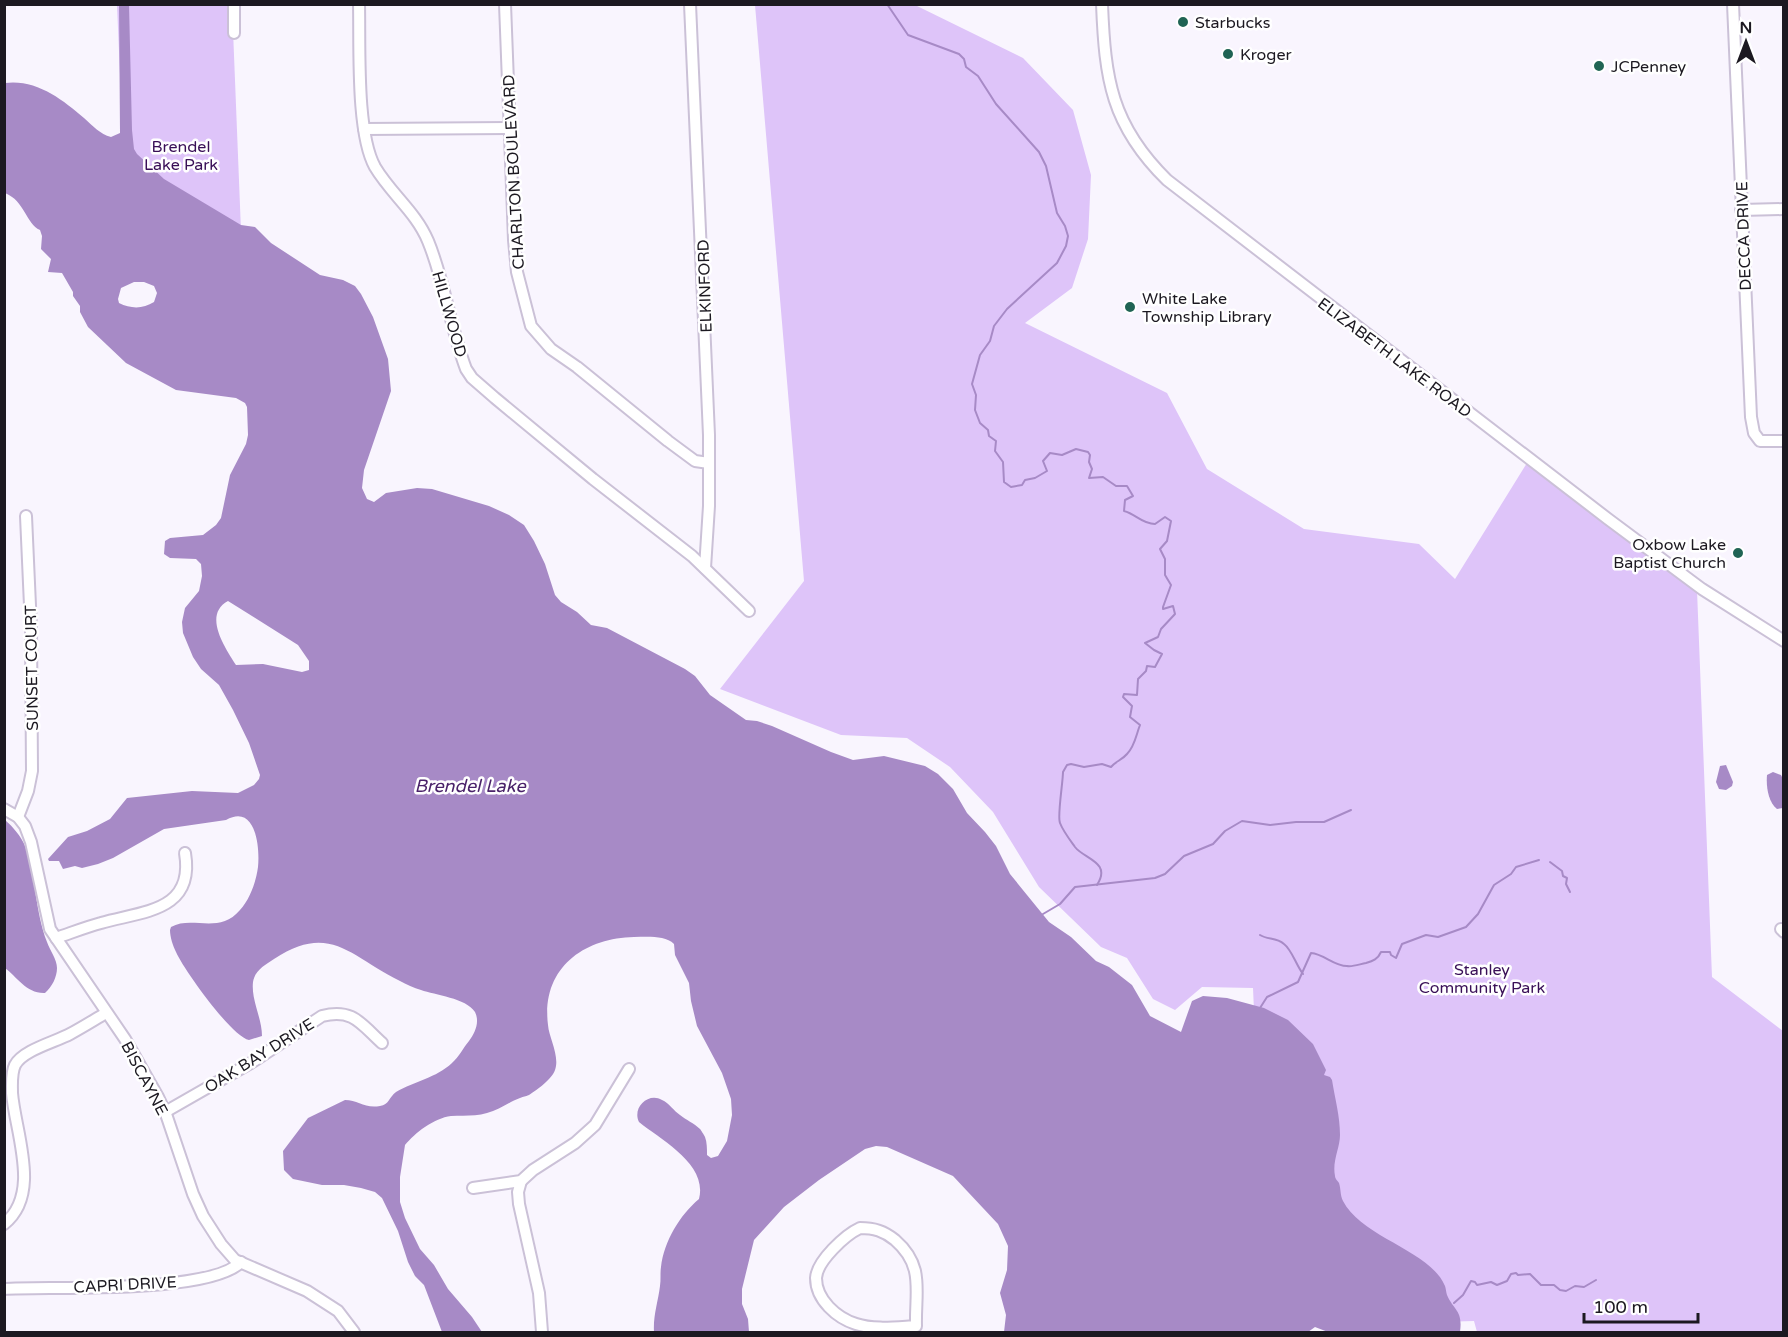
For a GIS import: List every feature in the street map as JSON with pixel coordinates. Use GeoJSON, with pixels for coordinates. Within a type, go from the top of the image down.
{"type":"FeatureCollection","features":[{"type":"Feature","properties":{"kind":"street"},"geometry":{"type":"LineString","coordinates":[[234,4],[234,33]]}},
{"type":"Feature","properties":{"kind":"street","name":"HILLWOOD"},"geometry":{"type":"LineString","coordinates":[[359,4],[364,129],[368,153],[375,168],[416,218],[428,241],[460,354],[472,378],[692,556],[749,611]]}},
{"type":"Feature","properties":{"kind":"street","name":"CHARLTON BOULEVARD"},"geometry":{"type":"LineString","coordinates":[[505,4],[517,272],[531,326],[552,349],[578,366],[668,441],[695,461],[709,463]]}},
{"type":"Feature","properties":{"kind":"street","name":"ELKINFORD"},"geometry":{"type":"LineString","coordinates":[[690,4],[702,242],[709,463],[705,568]]}},
{"type":"Feature","properties":{"kind":"street","name":"ELIZABETH LAKE ROAD"},"geometry":{"type":"LineString","coordinates":[[1102,4],[1106,62],[1114,102],[1137,146],[1167,180],[1344,318],[1660,558],[1702,589],[1784,641]]}},
{"type":"Feature","properties":{"kind":"street","name":"DECCA DRIVE"},"geometry":{"type":"LineString","coordinates":[[1733,4],[1751,417],[1754,433],[1760,441],[1784,441]]}},
{"type":"Feature","properties":{"kind":"street"},"geometry":{"type":"LineString","coordinates":[[364,129],[509,128]]}},
{"type":"Feature","properties":{"kind":"street"},"geometry":{"type":"LineString","coordinates":[[1741,210],[1784,209]]}},
{"type":"Feature","properties":{"kind":"street","name":"SUNSET COURT"},"geometry":{"type":"LineString","coordinates":[[18,818],[32,771],[26,516]]}},
{"type":"Feature","properties":{"kind":"street"},"geometry":{"type":"LineString","coordinates":[[4,809],[18,818]]}},
{"type":"Feature","properties":{"kind":"street","name":"BISCAYNE"},"geometry":{"type":"LineString","coordinates":[[18,818],[25,826],[31,842],[51,929],[135,1056],[165,1112],[193,1194],[203,1216],[221,1244],[235,1260],[307,1292],[338,1311],[354,1332]]}},
{"type":"Feature","properties":{"kind":"street"},"geometry":{"type":"LineString","coordinates":[[56,938],[100,923],[148,912],[168,903],[180,892],[186,876],[185,853]]}},
{"type":"Feature","properties":{"kind":"street"},"geometry":{"type":"LineString","coordinates":[[4,1224],[17,1211],[24,1189],[23,1159],[13,1110],[14,1066],[21,1057],[70,1034],[106,1013]]}},
{"type":"Feature","properties":{"kind":"street","name":"OAK BAY DRIVE"},"geometry":{"type":"LineString","coordinates":[[165,1112],[254,1061],[322,1016],[346,1013],[382,1043]]}},
{"type":"Feature","properties":{"kind":"street"},"geometry":{"type":"LineString","coordinates":[[542,1332],[539,1293],[519,1204],[518,1192],[521,1181],[533,1170],[575,1143],[595,1125],[629,1069]]}},
{"type":"Feature","properties":{"kind":"street"},"geometry":{"type":"LineString","coordinates":[[472,1188],[521,1181]]}},
{"type":"Feature","properties":{"kind":"street"},"geometry":{"type":"LineString","coordinates":[[860,1228],[878,1230],[887,1234],[905,1249],[914,1263],[917,1281],[916,1329],[857,1325],[841,1318],[828,1307],[818,1291],[816,1277],[822,1263],[849,1233],[860,1228]]}},
{"type":"Feature","properties":{"kind":"street","name":"CAPRI DRIVE"},"geometry":{"type":"LineString","coordinates":[[4,1289],[131,1286],[183,1281],[218,1275],[241,1262]]}},
{"type":"Feature","properties":{"kind":"green space","name":"Brendel Lake Park"},"geometry":{"type":"Polygon","coordinates":[[[117,5],[232,5],[242,256],[128,260],[117,5]]]}},
{"type":"Feature","properties":{"kind":"green space","name":"Stanley Community Park"},"geometry":{"type":"Polygon","coordinates":[[[755,5],[915,5],[1023,58],[1073,110],[1091,175],[1088,239],[1072,288],[1025,323],[1167,393],[1207,469],[1304,529],[1419,544],[1455,579],[1527,463],[1697,590],[1712,977],[1783,1031],[1783,1332],[1477,1332],[1474,1321],[1268,1327],[1253,988],[1202,987],[1175,1010],[1153,999],[1127,958],[1101,947],[1039,887],[993,812],[950,767],[907,738],[841,735],[720,689],[804,581],[755,5]]]}},
{"type":"Feature","properties":{"kind":"water","name":"Brendel Lake"},"geometry":{"type":"Polygon","coordinates":[[[119,5],[129,5],[132,130],[134,149],[137,154],[164,179],[241,225],[255,227],[271,243],[320,275],[343,280],[355,286],[373,317],[388,359],[391,391],[364,470],[362,488],[367,499],[374,502],[386,493],[417,488],[432,489],[489,506],[509,515],[524,525],[534,541],[545,564],[555,595],[561,602],[591,625],[607,628],[685,669],[695,676],[710,695],[746,720],[772,726],[853,760],[884,756],[925,766],[938,774],[953,789],[967,813],[996,846],[1010,874],[1049,922],[1071,937],[1096,961],[1109,967],[1132,985],[1150,1016],[1181,1032],[1192,1001],[1203,996],[1227,998],[1264,1008],[1288,1020],[1313,1044],[1326,1070],[1324,1075],[1332,1080],[1340,1135],[1334,1170],[1343,1201],[1352,1214],[1365,1225],[1411,1253],[1437,1274],[1459,1315],[1460,1332],[1328,1332],[1315,1327],[1308,1332],[1004,1332],[1006,1315],[1000,1293],[1007,1270],[1008,1246],[998,1224],[953,1176],[887,1147],[876,1146],[865,1149],[819,1180],[784,1207],[754,1240],[742,1289],[742,1304],[748,1319],[749,1332],[654,1332],[663,1257],[669,1238],[679,1221],[699,1199],[700,1186],[697,1175],[690,1164],[681,1154],[639,1122],[638,1112],[647,1100],[657,1098],[665,1101],[700,1130],[706,1139],[707,1155],[711,1158],[718,1156],[727,1141],[732,1115],[731,1099],[722,1073],[697,1026],[689,983],[675,955],[674,944],[661,938],[634,937],[598,943],[569,960],[559,973],[551,988],[548,1005],[548,1025],[556,1065],[551,1077],[544,1084],[529,1095],[491,1112],[451,1116],[438,1120],[419,1131],[405,1145],[400,1177],[400,1202],[405,1218],[420,1249],[482,1332],[442,1332],[424,1285],[415,1276],[408,1262],[398,1231],[382,1198],[375,1192],[361,1188],[322,1185],[293,1179],[284,1170],[283,1151],[308,1118],[345,1100],[375,1107],[383,1105],[396,1092],[446,1068],[457,1058],[476,1027],[475,1012],[471,1007],[458,1000],[418,989],[339,947],[325,943],[310,943],[293,948],[258,971],[254,978],[253,989],[262,1036],[249,1040],[241,1036],[221,1016],[188,973],[175,950],[170,930],[171,927],[179,924],[223,922],[244,906],[254,884],[258,859],[257,839],[250,822],[236,816],[226,820],[164,829],[113,858],[82,868],[75,866],[63,869],[59,861],[48,859],[68,837],[87,831],[110,819],[127,798],[192,791],[238,793],[254,785],[260,775],[249,743],[233,710],[219,685],[201,669],[193,657],[183,633],[182,622],[185,608],[199,591],[202,576],[201,564],[196,559],[170,558],[164,554],[165,541],[170,538],[203,535],[221,518],[230,475],[246,444],[247,407],[245,403],[236,398],[176,390],[126,363],[88,327],[80,312],[80,306],[62,273],[48,272],[51,259],[41,249],[40,230],[31,223],[17,201],[5,193],[5,83],[38,87],[67,104],[103,134],[111,137],[120,133],[119,5]],[[134,282],[121,288],[119,303],[137,307],[154,302],[157,293],[154,286],[144,282],[134,282]],[[228,601],[220,607],[216,623],[222,641],[236,665],[263,664],[302,672],[309,670],[309,661],[298,645],[228,601]]]}},
{"type":"Feature","properties":{"kind":"water"},"geometry":{"type":"Polygon","coordinates":[[[1726,765],[1733,782],[1732,786],[1726,790],[1719,789],[1716,782],[1720,766],[1726,765]]]}},
{"type":"Feature","properties":{"kind":"water"},"geometry":{"type":"Polygon","coordinates":[[[1773,772],[1781,775],[1783,779],[1783,808],[1777,809],[1768,794],[1767,775],[1773,772]]]}},
{"type":"Feature","properties":{"kind":"water"},"geometry":{"type":"Polygon","coordinates":[[[5,820],[25,846],[43,930],[57,965],[55,978],[45,993],[28,988],[5,968],[5,820]]]}},
{"type":"Feature","properties":{"kind":"waterway"},"geometry":{"type":"LineString","coordinates":[[887,4],[908,35],[959,54],[964,59],[966,67],[978,76],[996,104],[1039,152],[1046,166],[1057,213],[1068,236],[1066,246],[1057,263],[1007,309],[994,326],[990,341],[980,355],[972,384],[976,395],[975,410],[980,423],[988,430],[989,436],[996,441],[995,451],[1003,462],[1004,482],[1011,487],[1022,485],[1025,480],[1035,478],[1047,471],[1043,461],[1050,453],[1062,455],[1076,449],[1088,452],[1090,455],[1089,462],[1092,469],[1089,478],[1103,477],[1116,486],[1127,486],[1133,496],[1125,500],[1124,511],[1150,524],[1155,524],[1165,517],[1171,521],[1167,541],[1160,549],[1165,559],[1165,575],[1171,585],[1163,609],[1173,606],[1175,614],[1161,629],[1158,637],[1145,643],[1162,654],[1155,667],[1147,666],[1146,671],[1138,679],[1137,695],[1124,694],[1123,697],[1132,706],[1130,717],[1140,725],[1134,744],[1130,751],[1111,767],[1102,764],[1084,767],[1071,764],[1067,765],[1063,772],[1060,823],[1075,847],[1099,866],[1101,877],[1097,885]]}},
{"type":"Feature","properties":{"kind":"waterway"},"geometry":{"type":"LineString","coordinates":[[1043,914],[1060,904],[1075,887],[1155,878],[1165,874],[1184,856],[1213,844],[1225,831],[1242,821],[1270,825],[1324,822],[1351,810]]}},
{"type":"Feature","properties":{"kind":"waterway"},"geometry":{"type":"LineString","coordinates":[[1260,1008],[1267,997],[1298,982],[1311,953],[1342,965],[1354,966],[1373,960],[1381,952],[1390,952],[1396,958],[1402,944],[1426,935],[1438,937],[1466,927],[1478,914],[1494,885],[1511,874],[1516,867],[1539,860]]}},
{"type":"Feature","properties":{"kind":"waterway"},"geometry":{"type":"LineString","coordinates":[[1550,862],[1567,878],[1566,884],[1570,892]]}},
{"type":"Feature","properties":{"kind":"waterway"},"geometry":{"type":"LineString","coordinates":[[1260,935],[1284,944],[1303,974]]}},
{"type":"Feature","properties":{"kind":"waterway"},"geometry":{"type":"LineString","coordinates":[[1454,1303],[1463,1295],[1471,1281],[1477,1285],[1491,1282],[1497,1285],[1507,1281],[1511,1274],[1516,1273],[1518,1275],[1530,1274],[1541,1285],[1554,1285],[1566,1291],[1575,1286],[1584,1287],[1596,1280]]}},
{"type":"Feature","properties":{"kind":"place","name":"Starbucks"},"geometry":{"type":"Point","coordinates":[1183,22]}},
{"type":"Feature","properties":{"kind":"place","name":"Kroger"},"geometry":{"type":"Point","coordinates":[1228,54]}},
{"type":"Feature","properties":{"kind":"place","name":"JCPenney"},"geometry":{"type":"Point","coordinates":[1599,66]}},
{"type":"Feature","properties":{"kind":"place","name":"White Lake Township Library"},"geometry":{"type":"Point","coordinates":[1130,307]}},
{"type":"Feature","properties":{"kind":"place","name":"Oxbow Lake Baptist Church"},"geometry":{"type":"Point","coordinates":[1738,553]}}]}
